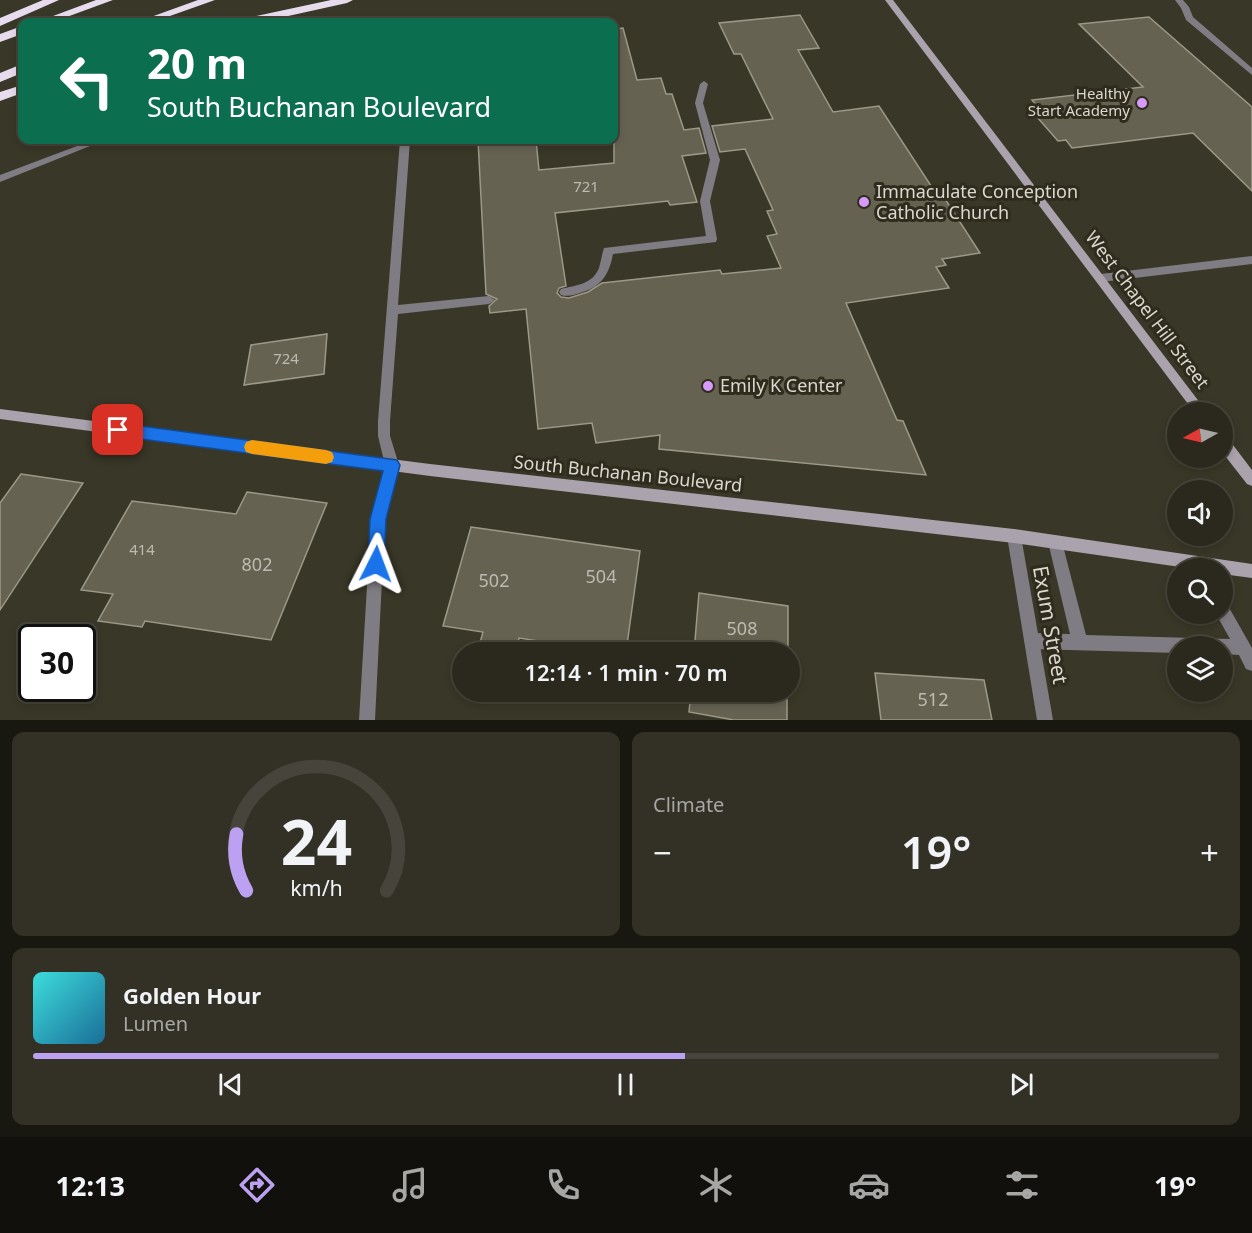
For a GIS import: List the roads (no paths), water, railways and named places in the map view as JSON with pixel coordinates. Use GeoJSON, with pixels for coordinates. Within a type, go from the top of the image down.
{"type":"FeatureCollection","features":[{"type":"Feature","properties":{"kind":"highway"},"geometry":{"type":"LineString","coordinates":[[0,22],[53,0]]}},
{"type":"Feature","properties":{"kind":"highway"},"geometry":{"type":"LineString","coordinates":[[55,18],[107,0]]}},
{"type":"Feature","properties":{"kind":"highway"},"geometry":{"type":"LineString","coordinates":[[155,18],[209,0]]}},
{"type":"Feature","properties":{"kind":"highway"},"geometry":{"type":"LineString","coordinates":[[265,18],[347,0]]}},
{"type":"Feature","properties":{"kind":"highway"},"geometry":{"type":"LineString","coordinates":[[0,38],[18,31]]}},
{"type":"Feature","properties":{"kind":"highway"},"geometry":{"type":"LineString","coordinates":[[0,78],[18,71]]}},
{"type":"Feature","properties":{"kind":"highway"},"geometry":{"type":"LineString","coordinates":[[0,96],[18,90]]}},
{"type":"Feature","properties":{"kind":"street","name":"West Chapel Hill Street"},"geometry":{"type":"LineString","coordinates":[[889,0],[1194,402]]}},
{"type":"Feature","properties":{"kind":"street"},"geometry":{"type":"LineString","coordinates":[[1179,0],[1185,7],[1189,18],[1252,72]]}},
{"type":"Feature","properties":{"kind":"street"},"geometry":{"type":"LineString","coordinates":[[565,292],[593,283],[604,273],[608,251],[712,239],[705,201],[715,160],[699,103],[704,84]]}},
{"type":"Feature","properties":{"kind":"street"},"geometry":{"type":"LineString","coordinates":[[0,179],[90,144]]}},
{"type":"Feature","properties":{"kind":"street"},"geometry":{"type":"LineString","coordinates":[[367,720],[378,519],[392,465],[384,436],[384,421],[405,144]]}},
{"type":"Feature","properties":{"kind":"street"},"geometry":{"type":"LineString","coordinates":[[1101,278],[1252,260]]}},
{"type":"Feature","properties":{"kind":"street"},"geometry":{"type":"LineString","coordinates":[[393,310],[489,300]]}},
{"type":"Feature","properties":{"kind":"street","name":"South Buchanan Boulevard"},"geometry":{"type":"LineString","coordinates":[[0,414],[392,465],[1014,536],[1167,560]]}},
{"type":"Feature","properties":{"kind":"street"},"geometry":{"type":"LineString","coordinates":[[1233,455],[1252,480]]}},
{"type":"Feature","properties":{"kind":"street","name":"Exum Street"},"geometry":{"type":"LineString","coordinates":[[1014,536],[1045,720]]}},
{"type":"Feature","properties":{"kind":"street"},"geometry":{"type":"LineString","coordinates":[[1055,542],[1080,642]]}},
{"type":"Feature","properties":{"kind":"street","name":"South Buchanan Boulevard"},"geometry":{"type":"LineString","coordinates":[[1233,569],[1252,571]]}},
{"type":"Feature","properties":{"kind":"street"},"geometry":{"type":"LineString","coordinates":[[1230,624],[1252,663]]}},
{"type":"Feature","properties":{"kind":"street"},"geometry":{"type":"LineString","coordinates":[[1032,641],[1242,647]]}},
{"type":"Feature","properties":{"kind":"place","name":"Healthy Start Academy"},"geometry":{"type":"Point","coordinates":[1142,103]}},
{"type":"Feature","properties":{"kind":"place","name":"Immaculate Conception Catholic Church"},"geometry":{"type":"Point","coordinates":[864,202]}},
{"type":"Feature","properties":{"kind":"place","name":"Emily K Center"},"geometry":{"type":"Point","coordinates":[708,386]}}]}
